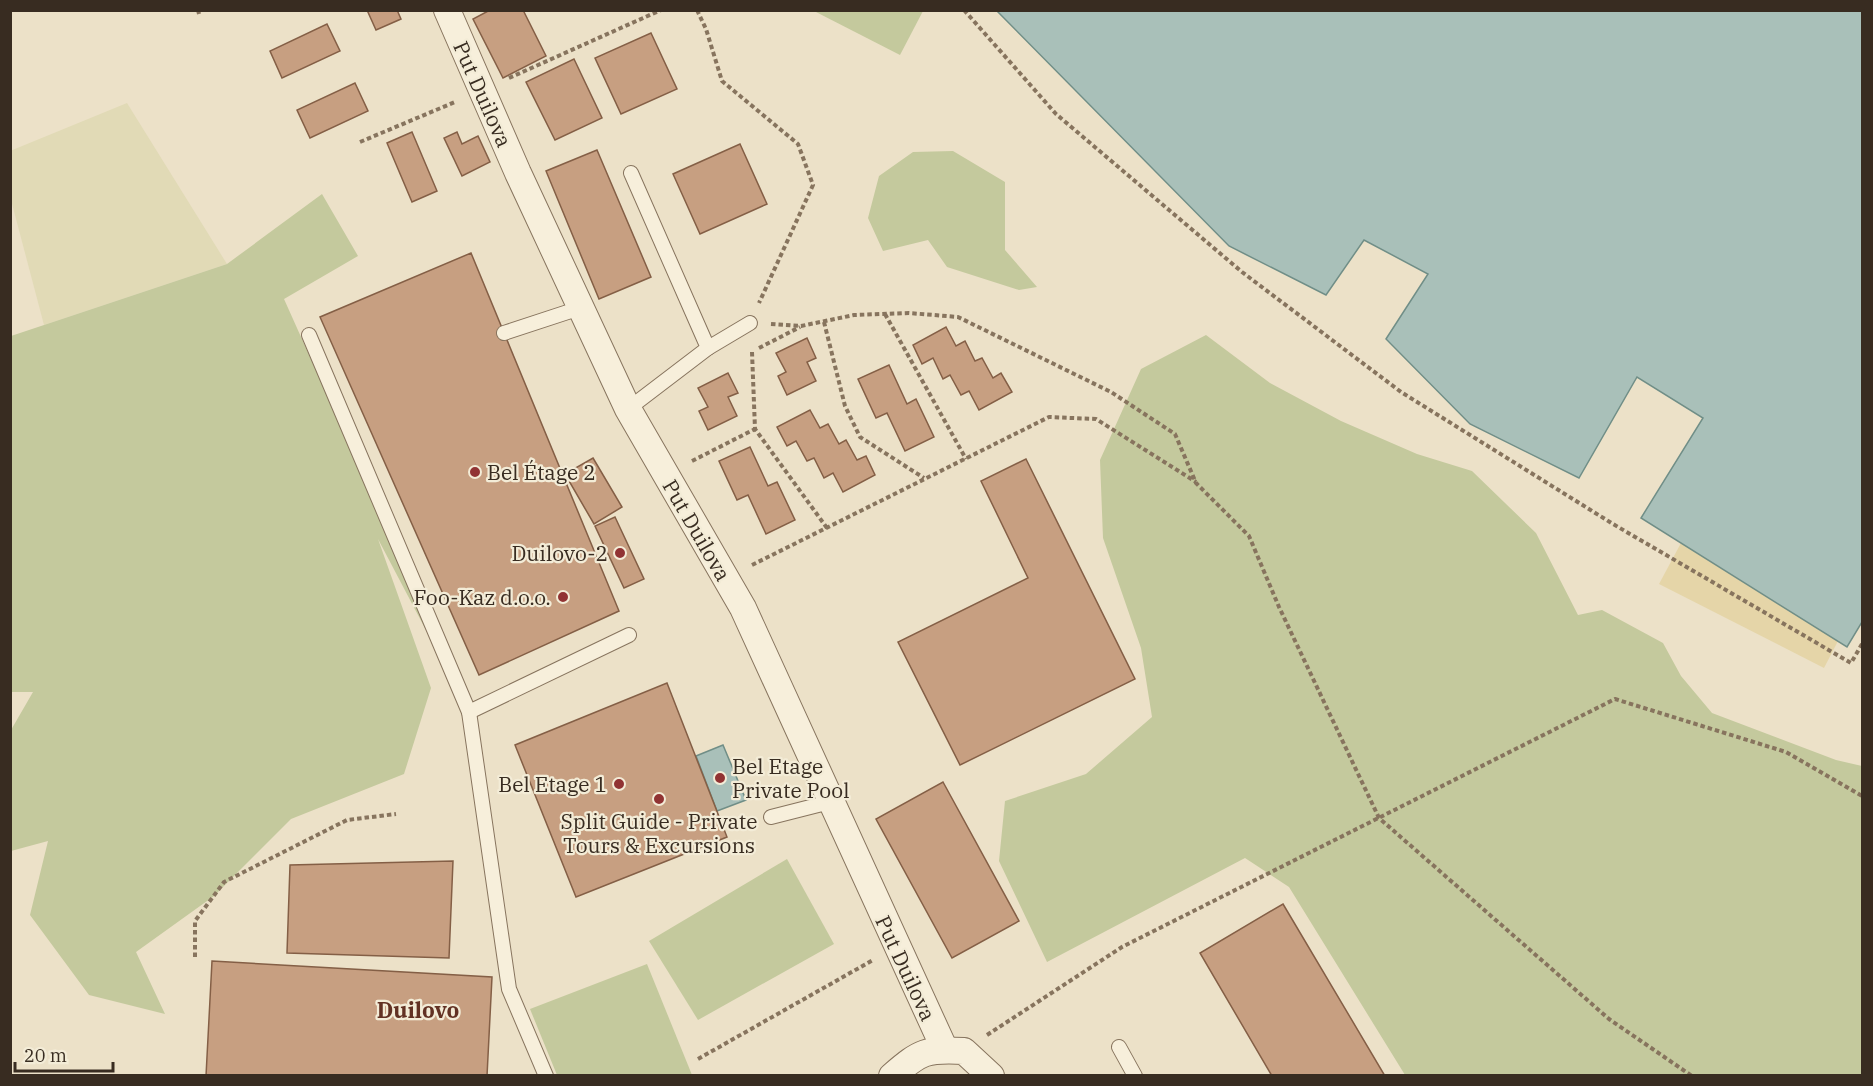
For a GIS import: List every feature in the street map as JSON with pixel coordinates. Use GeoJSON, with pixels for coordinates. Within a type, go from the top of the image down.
{"type":"FeatureCollection","features":[{"type":"Feature","properties":{"kind":"street","name":"Put Duilova"},"geometry":{"type":"LineString","coordinates":[[447,10],[580,308],[628,409],[744,608],[897,946],[954,1050],[991,1076]]}},
{"type":"Feature","properties":{"kind":"street","name":"Put Duilova"},"geometry":{"type":"LineString","coordinates":[[892,1076],[918,1054],[954,1050]]}},
{"type":"Feature","properties":{"kind":"lane"},"geometry":{"type":"LineString","coordinates":[[631,173],[708,348]]}},
{"type":"Feature","properties":{"kind":"lane"},"geometry":{"type":"LineString","coordinates":[[504,333],[580,308]]}},
{"type":"Feature","properties":{"kind":"lane"},"geometry":{"type":"LineString","coordinates":[[628,409],[708,348],[750,322]]}},
{"type":"Feature","properties":{"kind":"lane"},"geometry":{"type":"LineString","coordinates":[[309,335],[469,712],[508,989],[546,1076]]}},
{"type":"Feature","properties":{"kind":"lane"},"geometry":{"type":"LineString","coordinates":[[469,712],[629,635]]}},
{"type":"Feature","properties":{"kind":"lane"},"geometry":{"type":"LineString","coordinates":[[771,817],[830,802]]}},
{"type":"Feature","properties":{"kind":"lane"},"geometry":{"type":"LineString","coordinates":[[1119,1047],[1135,1076]]}},
{"type":"Feature","properties":{"kind":"path"},"geometry":{"type":"LineString","coordinates":[[697,10],[706,29],[722,81],[798,144],[813,185],[750,322]]}},
{"type":"Feature","properties":{"kind":"path"},"geometry":{"type":"LineString","coordinates":[[964,10],[1056,114],[1242,272],[1401,392],[1613,524],[1851,663],[1863,644]]}},
{"type":"Feature","properties":{"kind":"path"},"geometry":{"type":"LineString","coordinates":[[885,314],[966,459]]}},
{"type":"Feature","properties":{"kind":"path"},"geometry":{"type":"LineString","coordinates":[[826,528],[755,429],[751,352],[801,326],[854,315],[958,316],[1112,392],[1175,434],[1196,483]]}},
{"type":"Feature","properties":{"kind":"path"},"geometry":{"type":"LineString","coordinates":[[824,322],[845,406],[860,437],[925,479]]}},
{"type":"Feature","properties":{"kind":"path"},"geometry":{"type":"LineString","coordinates":[[725,578],[1049,417],[1096,420],[1196,483],[1249,536],[1279,607],[1379,818],[1609,1019],[1692,1076]]}},
{"type":"Feature","properties":{"kind":"path"},"geometry":{"type":"LineString","coordinates":[[665,474],[755,429]]}},
{"type":"Feature","properties":{"kind":"path"},"geometry":{"type":"LineString","coordinates":[[954,1050],[1122,947],[1615,699],[1786,752],[1863,796]]}},
{"type":"Feature","properties":{"kind":"path"},"geometry":{"type":"LineString","coordinates":[[195,957],[195,921],[224,882],[347,820],[396,814]]}},
{"type":"Feature","properties":{"kind":"path"},"geometry":{"type":"LineString","coordinates":[[698,1059],[897,946]]}},
{"type":"Feature","properties":{"kind":"shaded area"},"geometry":{"type":"Polygon","coordinates":[[[127,103],[227,264],[44,325],[11,200],[10,151],[127,103]]]}},
{"type":"Feature","properties":{"kind":"green space"},"geometry":{"type":"Polygon","coordinates":[[[814,11],[923,11],[900,55],[814,11]]]}},
{"type":"Feature","properties":{"kind":"green space"},"geometry":{"type":"Polygon","coordinates":[[[953,151],[1005,182],[1005,250],[1037,287],[1019,290],[947,267],[928,240],[883,251],[868,218],[879,176],[913,152],[953,151]]]}},
{"type":"Feature","properties":{"kind":"green space"},"geometry":{"type":"Polygon","coordinates":[[[322,194],[358,256],[284,299],[469,712],[378,539],[431,688],[404,774],[291,819],[214,896],[136,952],[165,1014],[89,995],[30,915],[48,841],[11,851],[11,730],[33,692],[11,692],[11,336],[227,264],[322,194]]]}},
{"type":"Feature","properties":{"kind":"green space"},"geometry":{"type":"Polygon","coordinates":[[[1206,335],[1270,383],[1341,421],[1417,454],[1472,471],[1536,533],[1578,615],[1602,610],[1663,643],[1681,676],[1712,713],[1836,760],[1862,766],[1862,1075],[1405,1075],[1289,887],[1245,858],[1047,962],[999,861],[1005,801],[1086,774],[1152,717],[1141,648],[1103,538],[1100,460],[1141,369],[1206,335]]]}},
{"type":"Feature","properties":{"kind":"green space"},"geometry":{"type":"Polygon","coordinates":[[[787,859],[834,944],[698,1020],[649,941],[787,859]]]}},
{"type":"Feature","properties":{"kind":"green space"},"geometry":{"type":"Polygon","coordinates":[[[647,964],[692,1075],[557,1075],[530,1009],[647,964]]]}},
{"type":"Feature","properties":{"kind":"sand"},"geometry":{"type":"Polygon","coordinates":[[[1681,543],[1838,641],[1824,668],[1659,584],[1681,543]]]}},
{"type":"Feature","properties":{"kind":"water"},"geometry":{"type":"Polygon","coordinates":[[[997,11],[1862,11],[1862,622],[1847,647],[1641,518],[1703,418],[1637,377],[1579,478],[1470,424],[1386,339],[1428,274],[1364,240],[1326,295],[1229,246],[997,11]]]}},
{"type":"Feature","properties":{"kind":"water","name":"Bel Etage Private Pool"},"geometry":{"type":"Polygon","coordinates":[[[723,745],[746,800],[717,811],[696,756],[723,745]]]}},
{"type":"Feature","properties":{"kind":"building"},"geometry":{"type":"Polygon","coordinates":[[[367,10],[397,10],[401,19],[376,30],[367,10]]]}},
{"type":"Feature","properties":{"kind":"building"},"geometry":{"type":"Polygon","coordinates":[[[490,10],[523,10],[546,56],[503,78],[473,19],[490,10]]]}},
{"type":"Feature","properties":{"kind":"building"},"geometry":{"type":"Polygon","coordinates":[[[327,24],[340,51],[282,78],[270,51],[327,24]]]}},
{"type":"Feature","properties":{"kind":"building"},"geometry":{"type":"Polygon","coordinates":[[[651,33],[677,89],[621,114],[595,58],[651,33]]]}},
{"type":"Feature","properties":{"kind":"building"},"geometry":{"type":"Polygon","coordinates":[[[574,59],[602,118],[555,140],[526,82],[574,59]]]}},
{"type":"Feature","properties":{"kind":"building"},"geometry":{"type":"Polygon","coordinates":[[[355,83],[368,111],[310,138],[297,110],[355,83]]]}},
{"type":"Feature","properties":{"kind":"building"},"geometry":{"type":"Polygon","coordinates":[[[412,132],[437,191],[412,202],[387,143],[412,132]]]}},
{"type":"Feature","properties":{"kind":"building"},"geometry":{"type":"Polygon","coordinates":[[[457,132],[462,144],[478,136],[490,162],[462,176],[444,138],[457,132]]]}},
{"type":"Feature","properties":{"kind":"building"},"geometry":{"type":"Polygon","coordinates":[[[740,144],[767,204],[700,234],[673,174],[740,144]]]}},
{"type":"Feature","properties":{"kind":"building"},"geometry":{"type":"Polygon","coordinates":[[[597,150],[651,277],[599,299],[546,171],[597,150]]]}},
{"type":"Feature","properties":{"kind":"building","name":"Bel Étage 2"},"geometry":{"type":"Polygon","coordinates":[[[471,253],[619,611],[479,675],[320,317],[471,253]]]}},
{"type":"Feature","properties":{"kind":"building"},"geometry":{"type":"Polygon","coordinates":[[[946,327],[956,346],[965,341],[975,361],[982,358],[993,378],[1001,373],[1012,392],[979,410],[969,391],[961,395],[950,375],[943,379],[933,358],[922,364],[913,345],[946,327]]]}},
{"type":"Feature","properties":{"kind":"building"},"geometry":{"type":"Polygon","coordinates":[[[807,338],[816,358],[807,362],[816,381],[787,395],[778,376],[786,372],[776,353],[807,338]]]}},
{"type":"Feature","properties":{"kind":"building"},"geometry":{"type":"Polygon","coordinates":[[[889,365],[907,404],[916,399],[934,437],[905,451],[887,413],[876,418],[858,379],[889,365]]]}},
{"type":"Feature","properties":{"kind":"building"},"geometry":{"type":"Polygon","coordinates":[[[728,373],[738,393],[728,397],[737,416],[708,430],[699,411],[708,407],[698,388],[728,373]]]}},
{"type":"Feature","properties":{"kind":"building"},"geometry":{"type":"Polygon","coordinates":[[[810,410],[820,428],[828,424],[839,444],[846,440],[857,460],[866,456],[875,475],[843,492],[833,473],[824,478],[814,458],[807,461],[796,441],[787,446],[777,427],[810,410]]]}},
{"type":"Feature","properties":{"kind":"building"},"geometry":{"type":"Polygon","coordinates":[[[750,447],[768,486],[777,482],[795,520],[766,534],[748,495],[737,500],[719,461],[750,447]]]}},
{"type":"Feature","properties":{"kind":"building"},"geometry":{"type":"Polygon","coordinates":[[[593,458],[622,507],[594,524],[565,474],[593,458]]]}},
{"type":"Feature","properties":{"kind":"building"},"geometry":{"type":"Polygon","coordinates":[[[1026,459],[1135,679],[960,765],[898,642],[1028,578],[981,481],[1026,459]]]}},
{"type":"Feature","properties":{"kind":"building","name":"Duilovo-2"},"geometry":{"type":"Polygon","coordinates":[[[615,517],[644,579],[624,588],[595,526],[615,517]]]}},
{"type":"Feature","properties":{"kind":"building","name":"Bel Etage 1"},"geometry":{"type":"Polygon","coordinates":[[[667,683],[727,837],[576,897],[515,745],[667,683]]]}},
{"type":"Feature","properties":{"kind":"building"},"geometry":{"type":"Polygon","coordinates":[[[943,782],[1019,921],[952,958],[876,819],[943,782]]]}},
{"type":"Feature","properties":{"kind":"building"},"geometry":{"type":"Polygon","coordinates":[[[453,861],[449,958],[287,953],[290,865],[453,861]]]}},
{"type":"Feature","properties":{"kind":"building"},"geometry":{"type":"Polygon","coordinates":[[[1283,904],[1385,1076],[1272,1076],[1200,953],[1283,904]]]}},
{"type":"Feature","properties":{"kind":"building"},"geometry":{"type":"Polygon","coordinates":[[[212,961],[492,977],[487,1076],[206,1076],[212,961]]]}},
{"type":"Feature","properties":{"kind":"place","name":"Bel Étage 2"},"geometry":{"type":"Point","coordinates":[475,472]}},
{"type":"Feature","properties":{"kind":"place","name":"Duilovo-2"},"geometry":{"type":"Point","coordinates":[620,553]}},
{"type":"Feature","properties":{"kind":"place","name":"Foo-Kaz d.o.o."},"geometry":{"type":"Point","coordinates":[563,597]}},
{"type":"Feature","properties":{"kind":"place","name":"Bel Etage Private Pool"},"geometry":{"type":"Point","coordinates":[720,778]}},
{"type":"Feature","properties":{"kind":"place","name":"Bel Etage 1"},"geometry":{"type":"Point","coordinates":[619,784]}},
{"type":"Feature","properties":{"kind":"place","name":"Split Guide - Private Tours & Excursions"},"geometry":{"type":"Point","coordinates":[659,799]}},
{"type":"Feature","properties":{"kind":"district","name":"Duilovo"},"geometry":{"type":"Point","coordinates":[418,1009]}}]}
